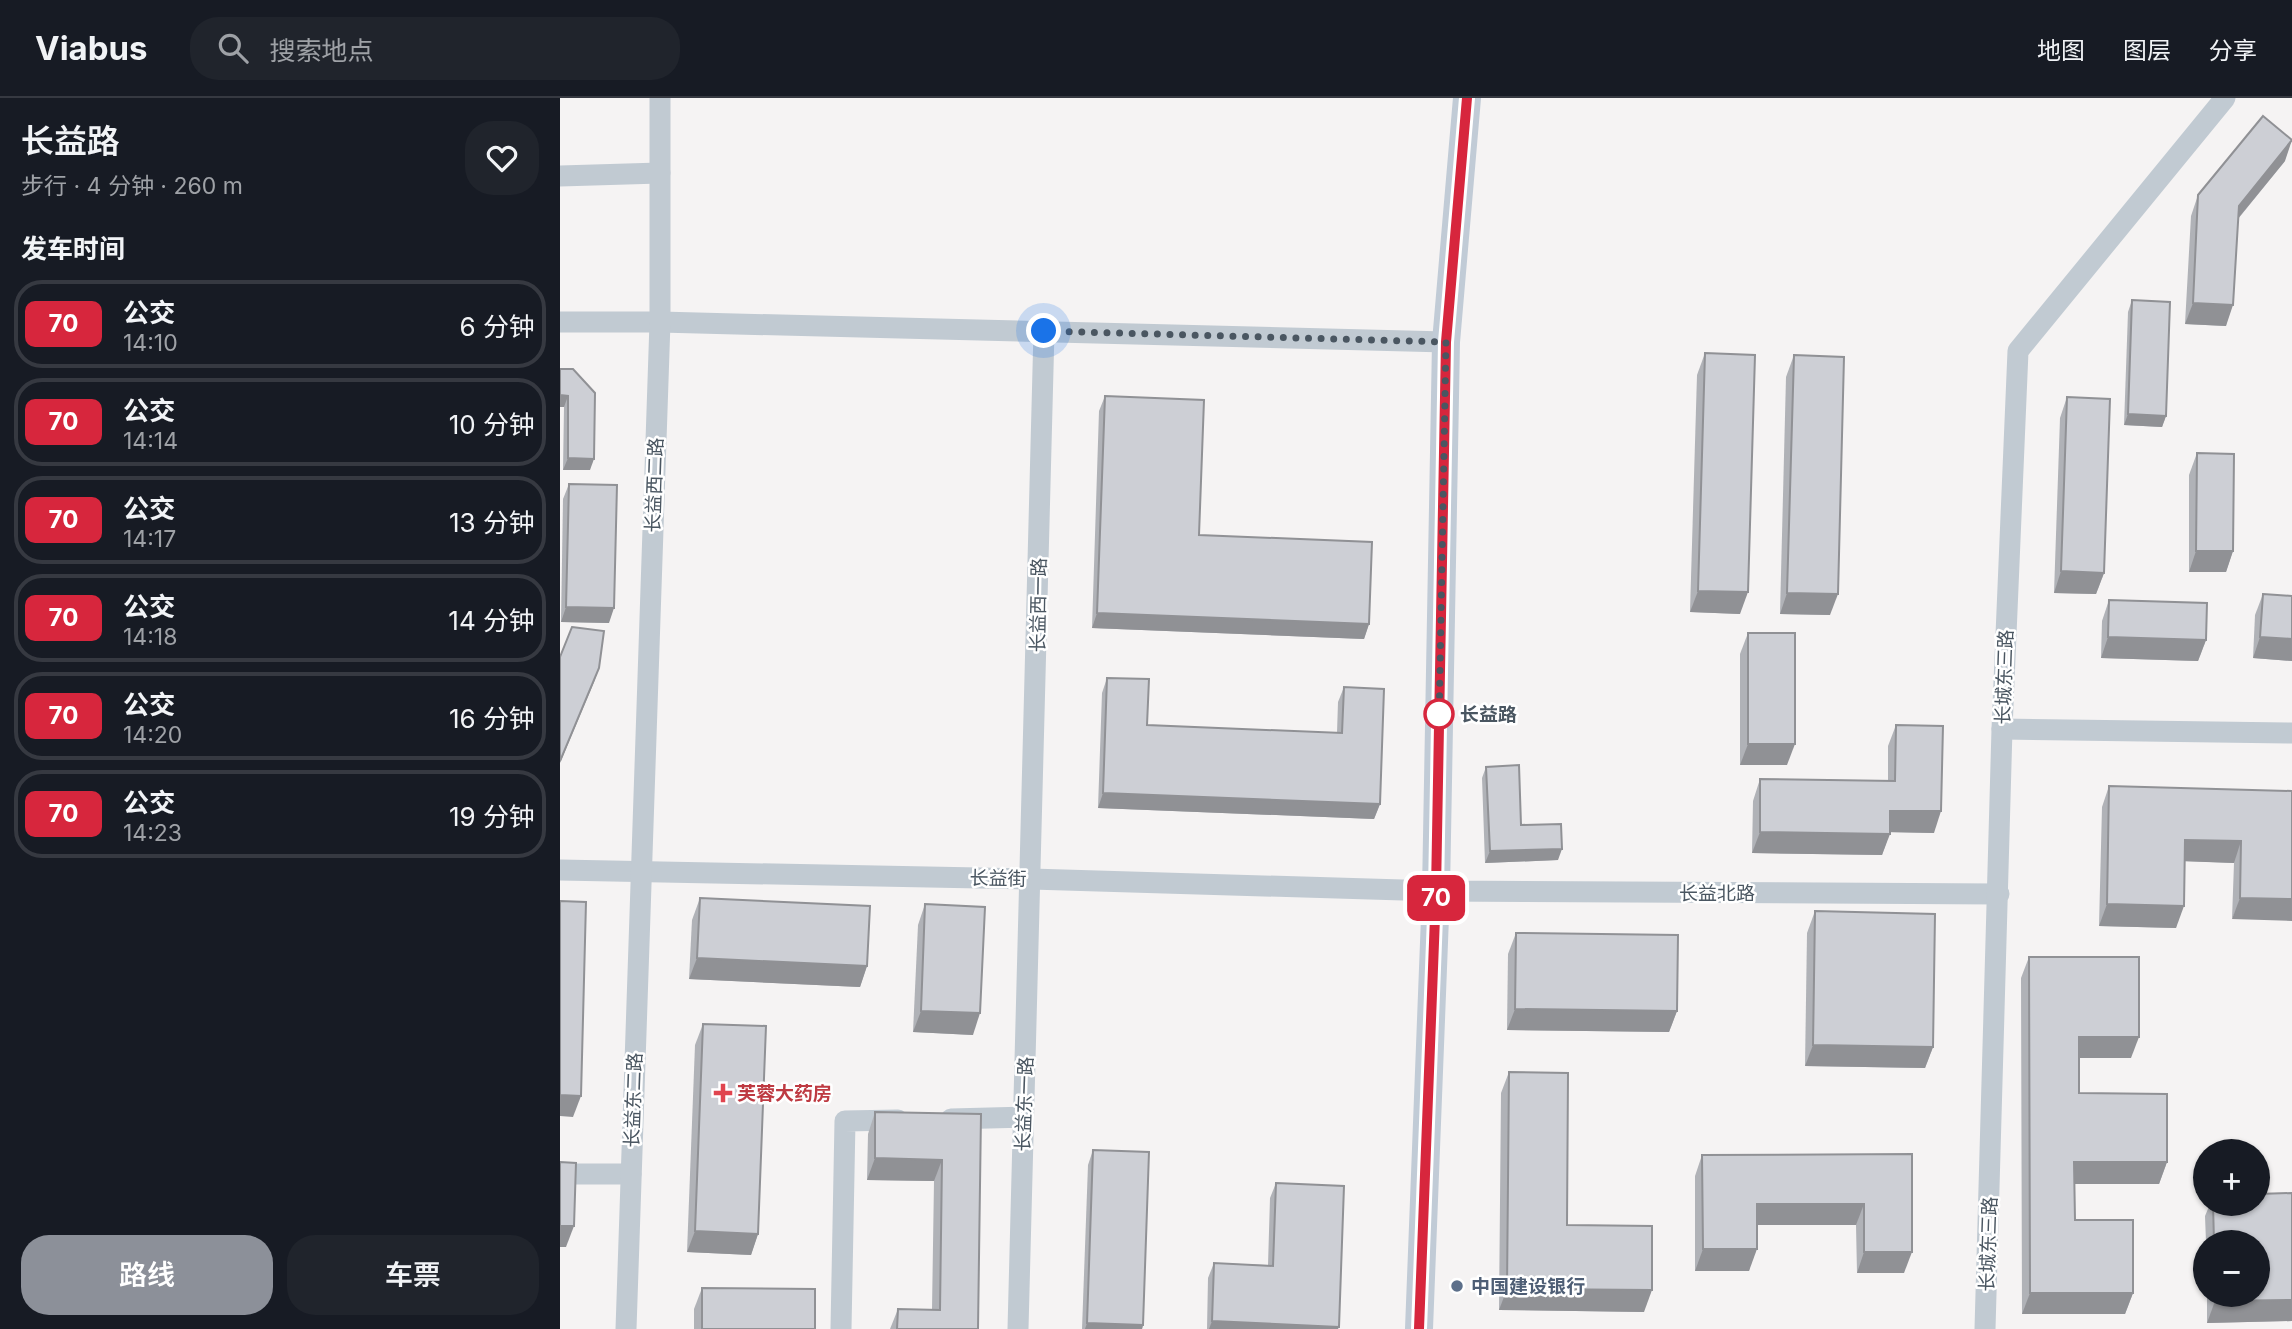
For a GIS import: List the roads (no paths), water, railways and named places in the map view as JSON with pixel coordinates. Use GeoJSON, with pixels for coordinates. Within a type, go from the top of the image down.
{"type":"FeatureCollection","features":[{"type":"Feature","properties":{"kind":"main road"},"geometry":{"type":"LineString","coordinates":[[1419,1329],[1436,891],[1446,342],[1467,98]]}},
{"type":"Feature","properties":{"kind":"street","name":"长益西二路"},"geometry":{"type":"LineString","coordinates":[[640,871],[660,322],[660,98]]}},
{"type":"Feature","properties":{"kind":"street","name":"长城东三路"},"geometry":{"type":"LineString","coordinates":[[1985,1329],[2002,729],[2018,351],[2225,98]]}},
{"type":"Feature","properties":{"kind":"street"},"geometry":{"type":"LineString","coordinates":[[560,176],[660,173]]}},
{"type":"Feature","properties":{"kind":"street"},"geometry":{"type":"LineString","coordinates":[[560,322],[660,322],[1446,342]]}},
{"type":"Feature","properties":{"kind":"street","name":"长益西一路"},"geometry":{"type":"LineString","coordinates":[[1031,879],[1044,331]]}},
{"type":"Feature","properties":{"kind":"street"},"geometry":{"type":"LineString","coordinates":[[2002,729],[2292,733]]}},
{"type":"Feature","properties":{"kind":"street","name":"长益街"},"geometry":{"type":"LineString","coordinates":[[560,870],[1031,879],[1436,891]]}},
{"type":"Feature","properties":{"kind":"street","name":"长益东二路"},"geometry":{"type":"LineString","coordinates":[[626,1329],[640,871]]}},
{"type":"Feature","properties":{"kind":"street","name":"长益东一路"},"geometry":{"type":"LineString","coordinates":[[1018,1329],[1031,879]]}},
{"type":"Feature","properties":{"kind":"street","name":"长益北路"},"geometry":{"type":"LineString","coordinates":[[1436,891],[1999,894]]}},
{"type":"Feature","properties":{"kind":"street"},"geometry":{"type":"LineString","coordinates":[[841,1329],[845,1122],[1023,1117]]}},
{"type":"Feature","properties":{"kind":"street"},"geometry":{"type":"LineString","coordinates":[[560,1174],[631,1174]]}},
{"type":"Feature","properties":{"kind":"place","name":"长益路"},"geometry":{"type":"Point","coordinates":[1439,714]}},
{"type":"Feature","properties":{"kind":"place","name":"芙蓉大药房"},"geometry":{"type":"Point","coordinates":[723,1093]}},
{"type":"Feature","properties":{"kind":"place","name":"中国建设银行"},"geometry":{"type":"Point","coordinates":[1457,1286]}}]}
